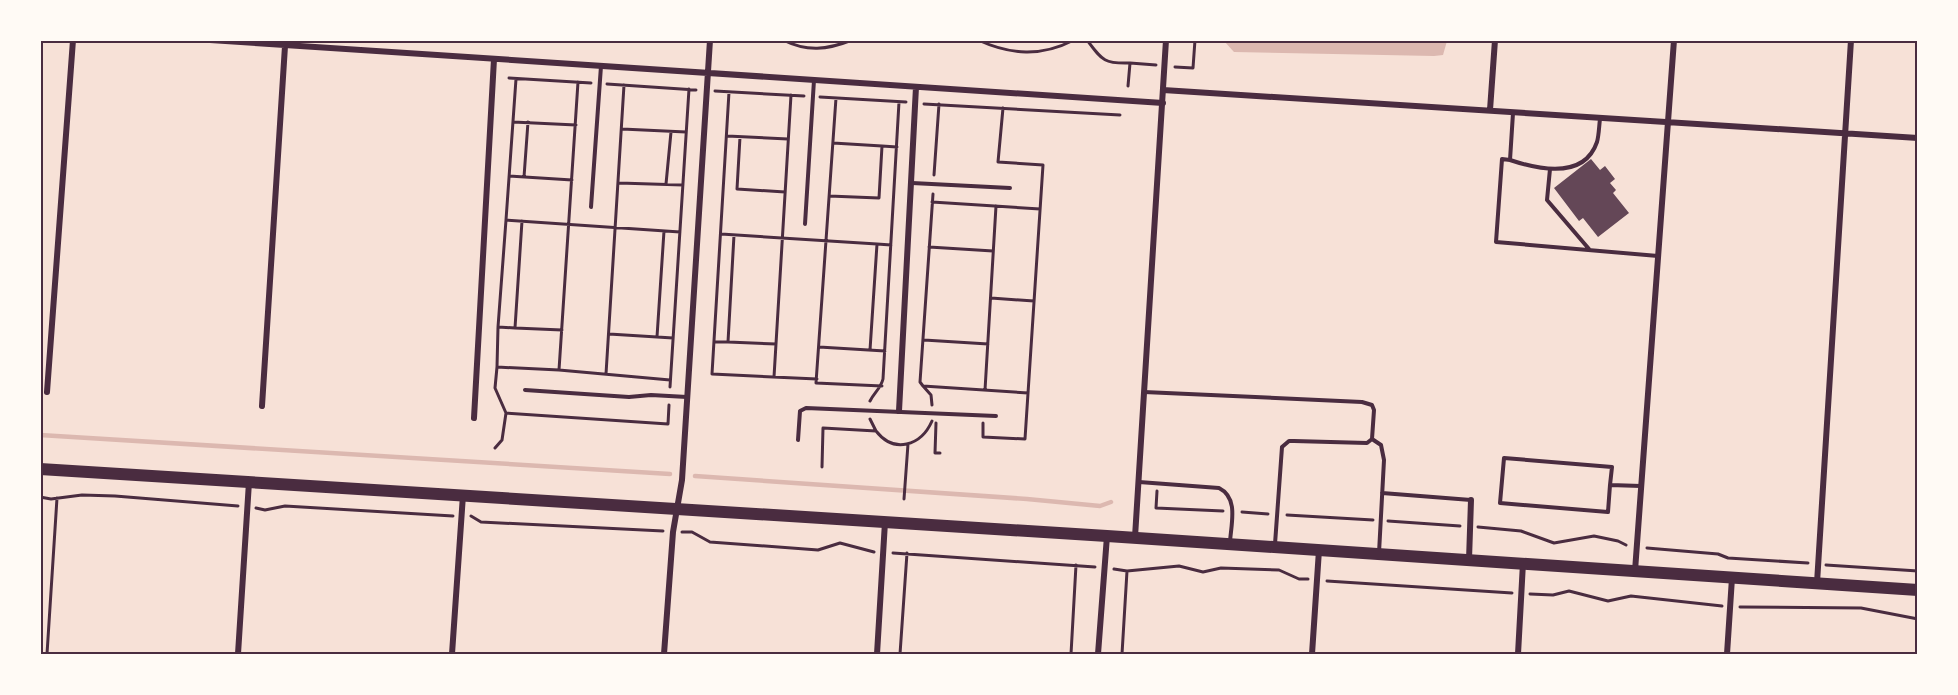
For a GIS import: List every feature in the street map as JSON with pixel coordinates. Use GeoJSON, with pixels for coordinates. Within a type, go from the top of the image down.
{"type":"FeatureCollection","features":[{"type":"Feature","properties":{"kind":"main road"},"geometry":{"type":"LineString","coordinates":[[40,469],[1917,590]]}},
{"type":"Feature","properties":{"kind":"street"},"geometry":{"type":"LineString","coordinates":[[48,392],[73,40]]}},
{"type":"Feature","properties":{"kind":"street"},"geometry":{"type":"LineString","coordinates":[[210,40],[1163,103]]}},
{"type":"Feature","properties":{"kind":"street"},"geometry":{"type":"LineString","coordinates":[[664,654],[672,532],[682,480],[710,40]]}},
{"type":"Feature","properties":{"kind":"street"},"geometry":{"type":"LineString","coordinates":[[1135,538],[1166,40]]}},
{"type":"Feature","properties":{"kind":"street"},"geometry":{"type":"LineString","coordinates":[[1490,110],[1495,40]]}},
{"type":"Feature","properties":{"kind":"street"},"geometry":{"type":"LineString","coordinates":[[1635,571],[1674,40]]}},
{"type":"Feature","properties":{"kind":"street"},"geometry":{"type":"LineString","coordinates":[[1816,584],[1851,40]]}},
{"type":"Feature","properties":{"kind":"street"},"geometry":{"type":"LineString","coordinates":[[262,406],[285,45]]}},
{"type":"Feature","properties":{"kind":"street"},"geometry":{"type":"LineString","coordinates":[[474,418],[494,59]]}},
{"type":"Feature","properties":{"kind":"street"},"geometry":{"type":"LineString","coordinates":[[898,411],[916,87]]}},
{"type":"Feature","properties":{"kind":"street"},"geometry":{"type":"LineString","coordinates":[[1163,90],[1917,138]]}},
{"type":"Feature","properties":{"kind":"street"},"geometry":{"type":"LineString","coordinates":[[238,654],[249,482]]}},
{"type":"Feature","properties":{"kind":"street"},"geometry":{"type":"LineString","coordinates":[[452,654],[463,495]]}},
{"type":"Feature","properties":{"kind":"street"},"geometry":{"type":"LineString","coordinates":[[1469,560],[1471,500]]}},
{"type":"Feature","properties":{"kind":"street"},"geometry":{"type":"LineString","coordinates":[[877,654],[885,522]]}},
{"type":"Feature","properties":{"kind":"street"},"geometry":{"type":"LineString","coordinates":[[1098,654],[1107,536]]}},
{"type":"Feature","properties":{"kind":"street"},"geometry":{"type":"LineString","coordinates":[[1312,654],[1319,550]]}},
{"type":"Feature","properties":{"kind":"street"},"geometry":{"type":"LineString","coordinates":[[1518,654],[1523,563]]}},
{"type":"Feature","properties":{"kind":"street"},"geometry":{"type":"LineString","coordinates":[[1727,654],[1732,578]]}},
{"type":"Feature","properties":{"kind":"lane"},"geometry":{"type":"LineString","coordinates":[[591,207],[601,66]]}},
{"type":"Feature","properties":{"kind":"lane"},"geometry":{"type":"LineString","coordinates":[[805,224],[814,80]]}},
{"type":"Feature","properties":{"kind":"lane"},"geometry":{"type":"LineString","coordinates":[[1510,160],[1513,113]]}},
{"type":"Feature","properties":{"kind":"lane"},"geometry":{"type":"LineString","coordinates":[[1600,119],[1597,142],[1591,154],[1577,164],[1561,170],[1535,168],[1502,159],[1496,242],[1659,256]]}},
{"type":"Feature","properties":{"kind":"lane"},"geometry":{"type":"LineString","coordinates":[[1550,169],[1548,200],[1589,250]]}},
{"type":"Feature","properties":{"kind":"lane"},"geometry":{"type":"LineString","coordinates":[[911,183],[1010,188]]}},
{"type":"Feature","properties":{"kind":"lane"},"geometry":{"type":"LineString","coordinates":[[525,390],[629,397],[687,397]]}},
{"type":"Feature","properties":{"kind":"lane"},"geometry":{"type":"LineString","coordinates":[[1144,393],[1367,402],[1372,405],[1374,410],[1372,439],[1367,443],[1294,441],[1284,444],[1280,453],[1275,547]]}},
{"type":"Feature","properties":{"kind":"lane"},"geometry":{"type":"LineString","coordinates":[[798,440],[798,417],[800,411],[806,408],[996,416]]}},
{"type":"Feature","properties":{"kind":"lane"},"geometry":{"type":"LineString","coordinates":[[1372,439],[1381,445],[1383,453],[1379,554]]}},
{"type":"Feature","properties":{"kind":"lane"},"geometry":{"type":"LineString","coordinates":[[1504,458],[1612,466],[1610,485],[1608,512],[1500,503],[1504,458]]}},
{"type":"Feature","properties":{"kind":"lane"},"geometry":{"type":"LineString","coordinates":[[1139,482],[1219,489],[1227,492],[1232,501],[1230,544]]}},
{"type":"Feature","properties":{"kind":"lane"},"geometry":{"type":"LineString","coordinates":[[1610,485],[1642,486]]}},
{"type":"Feature","properties":{"kind":"lane"},"geometry":{"type":"LineString","coordinates":[[1382,493],[1471,500]]}},
{"type":"Feature","properties":{"kind":"path"},"geometry":{"type":"LineString","coordinates":[[783,40],[796,47],[815,49],[837,46],[852,40]]}},
{"type":"Feature","properties":{"kind":"path"},"geometry":{"type":"LineString","coordinates":[[978,40],[996,49],[1023,54],[1046,51],[1074,40]]}},
{"type":"Feature","properties":{"kind":"path"},"geometry":{"type":"LineString","coordinates":[[1087,40],[1101,60],[1113,64],[1130,63]]}},
{"type":"Feature","properties":{"kind":"path"},"geometry":{"type":"LineString","coordinates":[[495,448],[502,440],[507,413],[495,388],[516,79]]}},
{"type":"Feature","properties":{"kind":"path"},"geometry":{"type":"LineString","coordinates":[[560,370],[578,82]]}},
{"type":"Feature","properties":{"kind":"path"},"geometry":{"type":"LineString","coordinates":[[606,374],[624,85]]}},
{"type":"Feature","properties":{"kind":"path"},"geometry":{"type":"LineString","coordinates":[[507,413],[668,424],[689,89]]}},
{"type":"Feature","properties":{"kind":"path"},"geometry":{"type":"LineString","coordinates":[[729,92],[712,374],[817,379]]}},
{"type":"Feature","properties":{"kind":"path"},"geometry":{"type":"LineString","coordinates":[[774,377],[791,95]]}},
{"type":"Feature","properties":{"kind":"path"},"geometry":{"type":"LineString","coordinates":[[836,98],[816,383],[882,386]]}},
{"type":"Feature","properties":{"kind":"path"},"geometry":{"type":"LineString","coordinates":[[899,102],[882,386],[874,393],[868,415],[883,440],[893,445],[908,444],[927,432],[934,418],[936,422],[935,453],[940,453]]}},
{"type":"Feature","properties":{"kind":"path"},"geometry":{"type":"LineString","coordinates":[[933,412],[931,395],[920,382],[939,105]]}},
{"type":"Feature","properties":{"kind":"path"},"geometry":{"type":"LineString","coordinates":[[983,420],[983,437],[1024,440],[1043,165],[998,162],[1003,108]]}},
{"type":"Feature","properties":{"kind":"path"},"geometry":{"type":"LineString","coordinates":[[513,122],[576,125]]}},
{"type":"Feature","properties":{"kind":"path"},"geometry":{"type":"LineString","coordinates":[[524,177],[528,122]]}},
{"type":"Feature","properties":{"kind":"path"},"geometry":{"type":"LineString","coordinates":[[621,129],[686,132]]}},
{"type":"Feature","properties":{"kind":"path"},"geometry":{"type":"LineString","coordinates":[[666,184],[671,132]]}},
{"type":"Feature","properties":{"kind":"path"},"geometry":{"type":"LineString","coordinates":[[727,136],[788,140]]}},
{"type":"Feature","properties":{"kind":"path"},"geometry":{"type":"LineString","coordinates":[[740,137],[737,189],[785,192]]}},
{"type":"Feature","properties":{"kind":"path"},"geometry":{"type":"LineString","coordinates":[[833,143],[897,147]]}},
{"type":"Feature","properties":{"kind":"path"},"geometry":{"type":"LineString","coordinates":[[829,196],[879,198],[882,146]]}},
{"type":"Feature","properties":{"kind":"path"},"geometry":{"type":"LineString","coordinates":[[509,176],[572,180]]}},
{"type":"Feature","properties":{"kind":"path"},"geometry":{"type":"LineString","coordinates":[[618,183],[683,185]]}},
{"type":"Feature","properties":{"kind":"path"},"geometry":{"type":"LineString","coordinates":[[932,202],[1040,209]]}},
{"type":"Feature","properties":{"kind":"path"},"geometry":{"type":"LineString","coordinates":[[985,390],[996,206]]}},
{"type":"Feature","properties":{"kind":"path"},"geometry":{"type":"LineString","coordinates":[[506,220],[680,232]]}},
{"type":"Feature","properties":{"kind":"path"},"geometry":{"type":"LineString","coordinates":[[515,328],[522,221]]}},
{"type":"Feature","properties":{"kind":"path"},"geometry":{"type":"LineString","coordinates":[[657,337],[664,231]]}},
{"type":"Feature","properties":{"kind":"path"},"geometry":{"type":"LineString","coordinates":[[721,234],[891,245]]}},
{"type":"Feature","properties":{"kind":"path"},"geometry":{"type":"LineString","coordinates":[[728,342],[734,235]]}},
{"type":"Feature","properties":{"kind":"path"},"geometry":{"type":"LineString","coordinates":[[870,350],[877,244]]}},
{"type":"Feature","properties":{"kind":"path"},"geometry":{"type":"LineString","coordinates":[[929,247],[993,251]]}},
{"type":"Feature","properties":{"kind":"path"},"geometry":{"type":"LineString","coordinates":[[990,298],[1034,301]]}},
{"type":"Feature","properties":{"kind":"path"},"geometry":{"type":"LineString","coordinates":[[498,327],[562,330]]}},
{"type":"Feature","properties":{"kind":"path"},"geometry":{"type":"LineString","coordinates":[[609,334],[673,338]]}},
{"type":"Feature","properties":{"kind":"path"},"geometry":{"type":"LineString","coordinates":[[923,340],[988,344]]}},
{"type":"Feature","properties":{"kind":"path"},"geometry":{"type":"LineString","coordinates":[[714,342],[776,344]]}},
{"type":"Feature","properties":{"kind":"path"},"geometry":{"type":"LineString","coordinates":[[819,347],[885,351]]}},
{"type":"Feature","properties":{"kind":"path"},"geometry":{"type":"LineString","coordinates":[[497,367],[670,380]]}},
{"type":"Feature","properties":{"kind":"path"},"geometry":{"type":"LineString","coordinates":[[923,386],[1028,393]]}},
{"type":"Feature","properties":{"kind":"path"},"geometry":{"type":"LineString","coordinates":[[822,467],[823,428],[876,431]]}},
{"type":"Feature","properties":{"kind":"path"},"geometry":{"type":"LineString","coordinates":[[904,499],[908,444]]}},
{"type":"Feature","properties":{"kind":"path"},"geometry":{"type":"LineString","coordinates":[[1158,483],[1156,508],[1381,520],[1521,531],[1554,543],[1594,536],[1637,547],[1718,554],[1728,558],[1917,571]]}},
{"type":"Feature","properties":{"kind":"path"},"geometry":{"type":"LineString","coordinates":[[40,497],[115,496],[179,500],[265,510],[285,506],[474,516],[481,522],[672,532],[692,531],[710,542],[818,550],[840,543],[883,553],[1076,565],[1127,571],[1179,566],[1203,572],[1221,568],[1279,570],[1299,579],[1553,596],[1569,591],[1608,601],[1631,596],[1766,608],[1861,608],[1917,619]]}},
{"type":"Feature","properties":{"kind":"path"},"geometry":{"type":"LineString","coordinates":[[46,654],[57,498]]}},
{"type":"Feature","properties":{"kind":"path"},"geometry":{"type":"LineString","coordinates":[[900,654],[907,554]]}},
{"type":"Feature","properties":{"kind":"path"},"geometry":{"type":"LineString","coordinates":[[1071,654],[1076,565]]}},
{"type":"Feature","properties":{"kind":"path"},"geometry":{"type":"LineString","coordinates":[[1122,654],[1127,571]]}},
{"type":"Feature","properties":{"kind":"shaded area"},"geometry":{"type":"Polygon","coordinates":[[[1224,41],[1447,41],[1443,55],[1434,56],[1234,52],[1224,41]]]}},
{"type":"Feature","properties":{"kind":"building"},"geometry":{"type":"Polygon","coordinates":[[[1591,159],[1600,170],[1605,166],[1615,179],[1610,183],[1616,190],[1613,193],[1629,213],[1598,237],[1583,218],[1579,221],[1554,188],[1591,159]]]}},
{"type":"Feature","properties":{"kind":"waterway"},"geometry":{"type":"LineString","coordinates":[[40,435],[670,474]]}},
{"type":"Feature","properties":{"kind":"waterway"},"geometry":{"type":"LineString","coordinates":[[695,476],[1100,506],[1111,502]]}}]}
